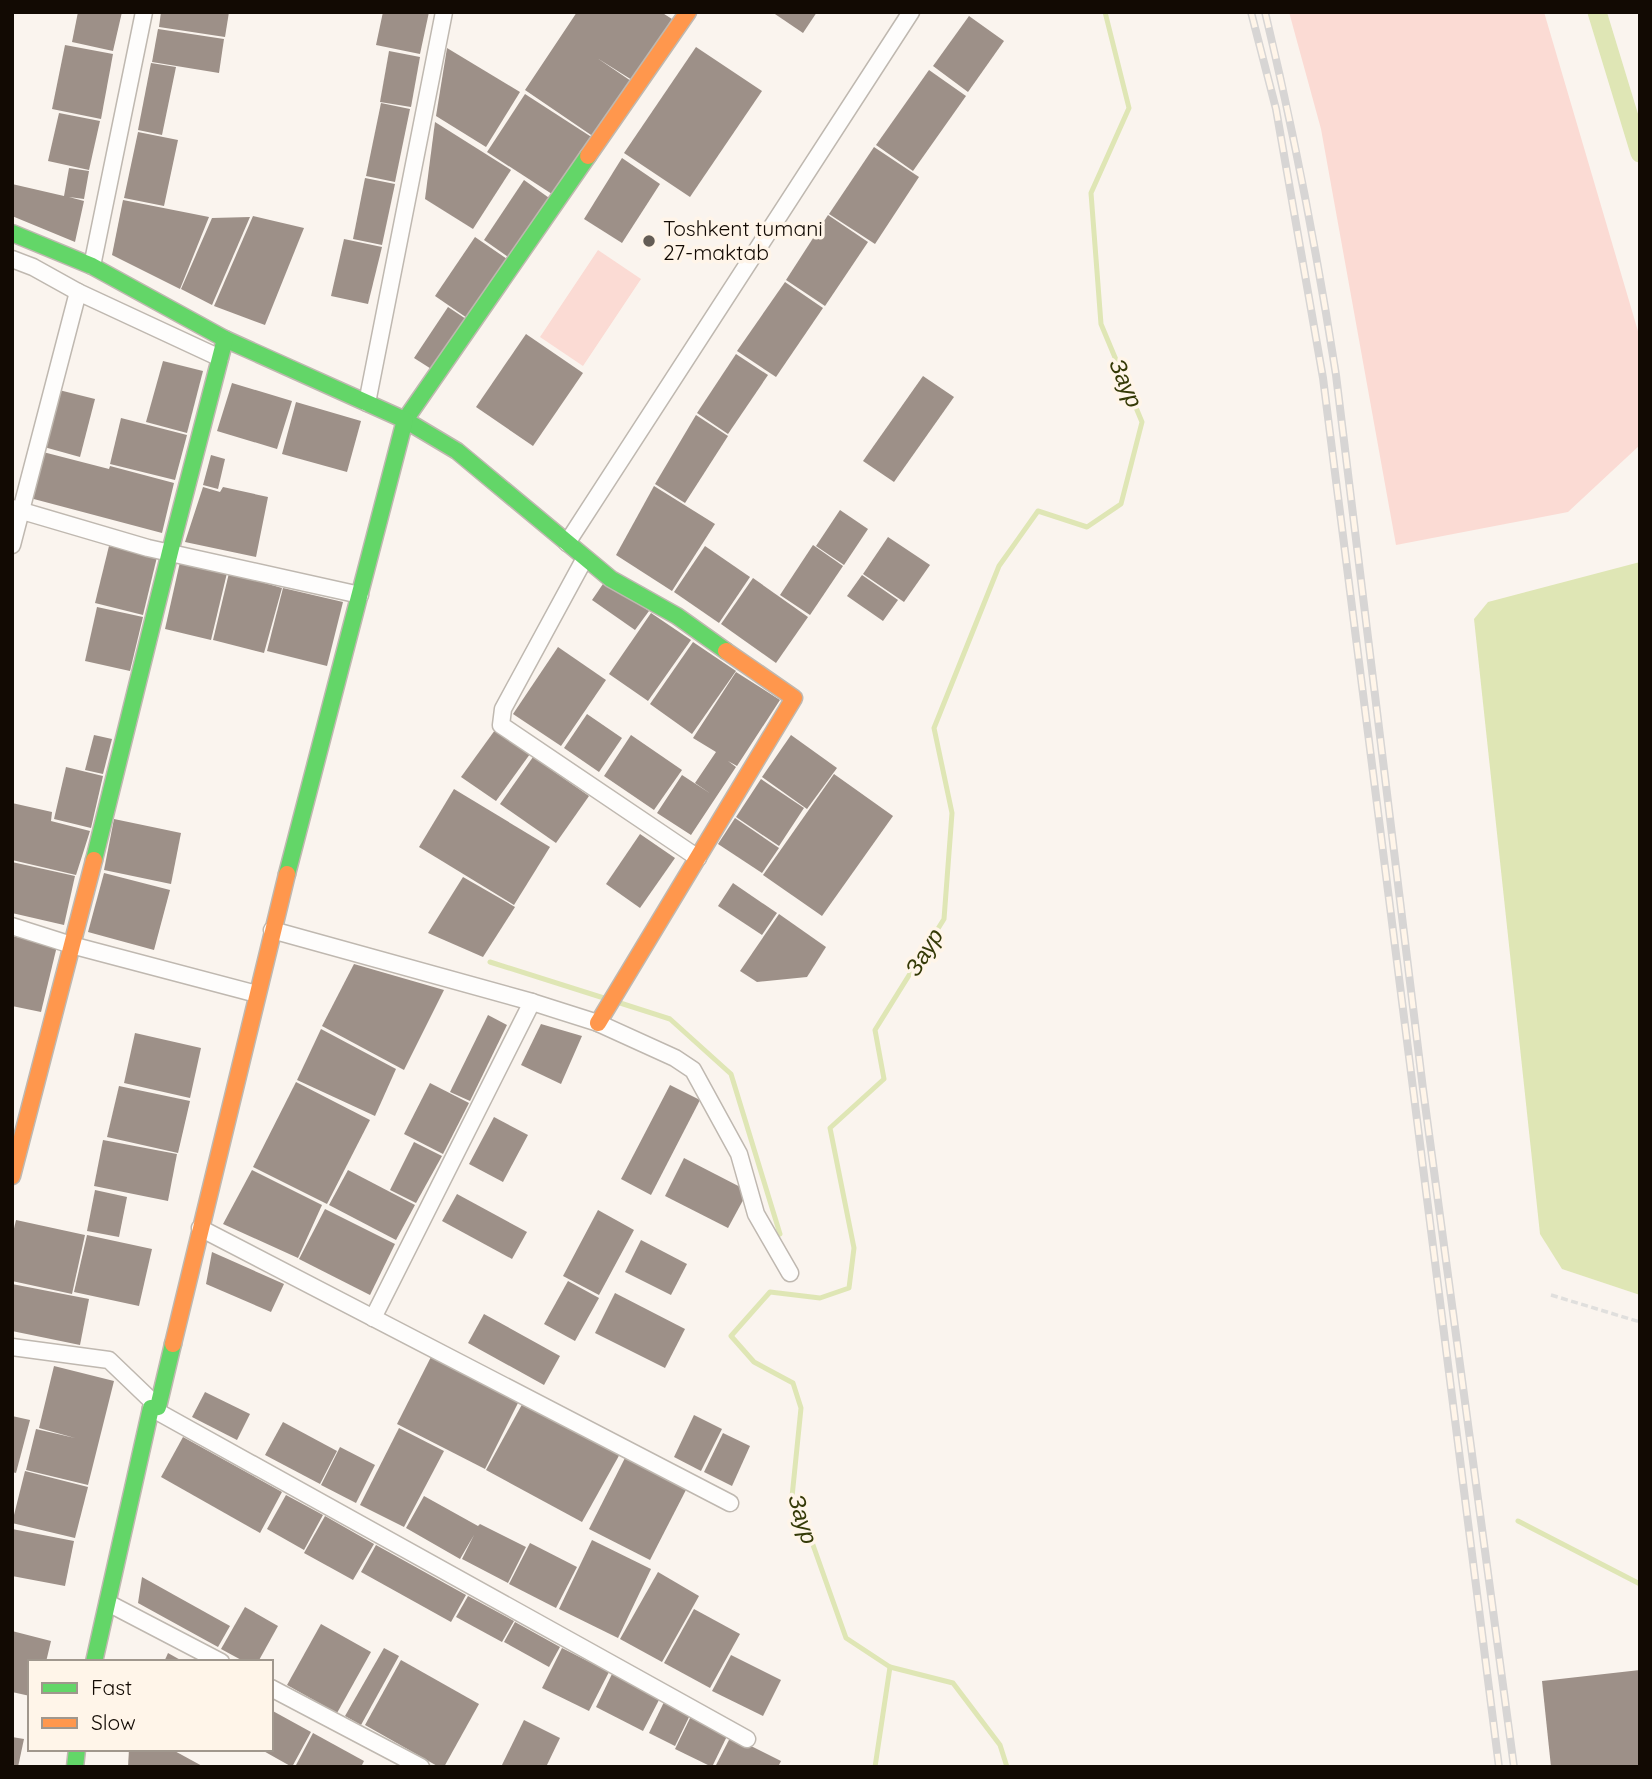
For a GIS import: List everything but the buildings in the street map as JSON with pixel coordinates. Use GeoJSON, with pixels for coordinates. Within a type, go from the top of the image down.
{"type":"FeatureCollection","features":[{"type":"Feature","properties":{"kind":"street"},"geometry":{"type":"LineString","coordinates":[[92,266],[144,12]]}},
{"type":"Feature","properties":{"kind":"street"},"geometry":{"type":"LineString","coordinates":[[366,402],[444,12]]}},
{"type":"Feature","properties":{"kind":"street"},"geometry":{"type":"LineString","coordinates":[[440,35],[455,12]]}},
{"type":"Feature","properties":{"kind":"street"},"geometry":{"type":"LineString","coordinates":[[94,1660],[272,930],[405,420],[688,12]]}},
{"type":"Feature","properties":{"kind":"street"},"geometry":{"type":"LineString","coordinates":[[567,543],[911,12]]}},
{"type":"Feature","properties":{"kind":"street"},"geometry":{"type":"LineString","coordinates":[[12,233],[92,266],[225,340],[405,420],[457,451],[611,579],[677,615],[794,698],[598,1023]]}},
{"type":"Feature","properties":{"kind":"street"},"geometry":{"type":"LineString","coordinates":[[12,259],[220,358]]}},
{"type":"Feature","properties":{"kind":"street"},"geometry":{"type":"LineString","coordinates":[[12,545],[17,509],[79,292]]}},
{"type":"Feature","properties":{"kind":"street"},"geometry":{"type":"LineString","coordinates":[[12,1176],[75,946],[168,552],[225,340]]}},
{"type":"Feature","properties":{"kind":"street"},"geometry":{"type":"LineString","coordinates":[[17,509],[168,552],[360,596]]}},
{"type":"Feature","properties":{"kind":"street"},"geometry":{"type":"LineString","coordinates":[[585,558],[503,709],[501,725],[698,858]]}},
{"type":"Feature","properties":{"kind":"street"},"geometry":{"type":"LineString","coordinates":[[12,926],[75,946],[257,994]]}},
{"type":"Feature","properties":{"kind":"street"},"geometry":{"type":"LineString","coordinates":[[272,930],[532,1002],[598,1023],[675,1058],[693,1070],[738,1154],[756,1214],[790,1273]]}},
{"type":"Feature","properties":{"kind":"street"},"geometry":{"type":"LineString","coordinates":[[373,1318],[532,1002]]}},
{"type":"Feature","properties":{"kind":"street"},"geometry":{"type":"LineString","coordinates":[[200,1228],[730,1503]]}},
{"type":"Feature","properties":{"kind":"street"},"geometry":{"type":"LineString","coordinates":[[12,1347],[109,1360],[154,1408],[747,1739]]}},
{"type":"Feature","properties":{"kind":"street"},"geometry":{"type":"LineString","coordinates":[[107,1602],[217,1660]]}},
{"type":"Feature","properties":{"kind":"street"},"geometry":{"type":"LineString","coordinates":[[273,1689],[421,1767]]}},
{"type":"Feature","properties":{"kind":"path"},"geometry":{"type":"LineString","coordinates":[[1551,1295],[1640,1322]]}},
{"type":"Feature","properties":{"kind":"shaded area"},"geometry":{"type":"Polygon","coordinates":[[[1289,12],[1544,12],[1640,338],[1640,445],[1568,512],[1396,545],[1321,129],[1289,12]]]}},
{"type":"Feature","properties":{"kind":"shaded area"},"geometry":{"type":"Polygon","coordinates":[[[598,250],[641,279],[583,366],[540,337],[598,250]]]}},
{"type":"Feature","properties":{"kind":"shaded area"},"geometry":{"type":"Polygon","coordinates":[[[1640,562],[1640,1295],[1562,1269],[1540,1234],[1474,619],[1488,602],[1640,562]]]}},
{"type":"Feature","properties":{"kind":"waterway","name":"Заур"},"geometry":{"type":"LineString","coordinates":[[1007,1767],[1000,1745],[953,1683],[890,1667],[846,1638],[813,1545],[792,1497],[801,1408],[793,1383],[754,1362],[731,1336],[770,1292],[820,1298],[849,1288],[854,1248],[830,1128],[884,1079],[875,1030],[944,919],[952,813],[934,728],[999,566],[1038,511],[1087,527],[1121,504],[1142,422],[1101,324],[1091,193],[1129,108],[1105,12]]}},
{"type":"Feature","properties":{"kind":"waterway"},"geometry":{"type":"LineString","coordinates":[[1597,12],[1640,153]]}},
{"type":"Feature","properties":{"kind":"waterway"},"geometry":{"type":"LineString","coordinates":[[490,962],[607,999]]}},
{"type":"Feature","properties":{"kind":"waterway"},"geometry":{"type":"LineString","coordinates":[[617,1002],[670,1019],[731,1074],[780,1234]]}},
{"type":"Feature","properties":{"kind":"waterway"},"geometry":{"type":"LineString","coordinates":[[1518,1521],[1640,1584]]}},
{"type":"Feature","properties":{"kind":"waterway"},"geometry":{"type":"LineString","coordinates":[[875,1767],[890,1667]]}},
{"type":"Feature","properties":{"kind":"railway"},"geometry":{"type":"LineString","coordinates":[[1251,12],[1276,109],[1323,378],[1499,1767]]}},
{"type":"Feature","properties":{"kind":"railway"},"geometry":{"type":"LineString","coordinates":[[1265,12],[1304,193],[1336,375],[1423,1089],[1514,1767]]}},
{"type":"Feature","properties":{"kind":"traffic: fast"},"geometry":{"type":"LineString","coordinates":[[588,156],[405,420],[457,451],[611,579],[677,616],[726,651]]}},
{"type":"Feature","properties":{"kind":"traffic: fast"},"geometry":{"type":"LineString","coordinates":[[12,233],[92,266],[225,339],[405,420],[287,874]]}},
{"type":"Feature","properties":{"kind":"traffic: fast"},"geometry":{"type":"LineString","coordinates":[[94,860],[225,339]]}},
{"type":"Feature","properties":{"kind":"traffic: fast"},"geometry":{"type":"LineString","coordinates":[[94,1660],[151,1408],[158,1407],[173,1344]]}},
{"type":"Feature","properties":{"kind":"traffic: fast"},"geometry":{"type":"LineString","coordinates":[[75,1767],[77,1751]]}},
{"type":"Feature","properties":{"kind":"traffic: slow"},"geometry":{"type":"LineString","coordinates":[[588,156],[688,12]]}},
{"type":"Feature","properties":{"kind":"traffic: slow"},"geometry":{"type":"LineString","coordinates":[[598,1023],[794,698],[726,651]]}},
{"type":"Feature","properties":{"kind":"traffic: slow"},"geometry":{"type":"LineString","coordinates":[[12,1176],[94,860]]}},
{"type":"Feature","properties":{"kind":"traffic: slow"},"geometry":{"type":"LineString","coordinates":[[173,1344],[287,874]]}},
{"type":"Feature","properties":{"kind":"place","name":"Toshkent tumani 27-maktab"},"geometry":{"type":"Point","coordinates":[649,241]}}]}
